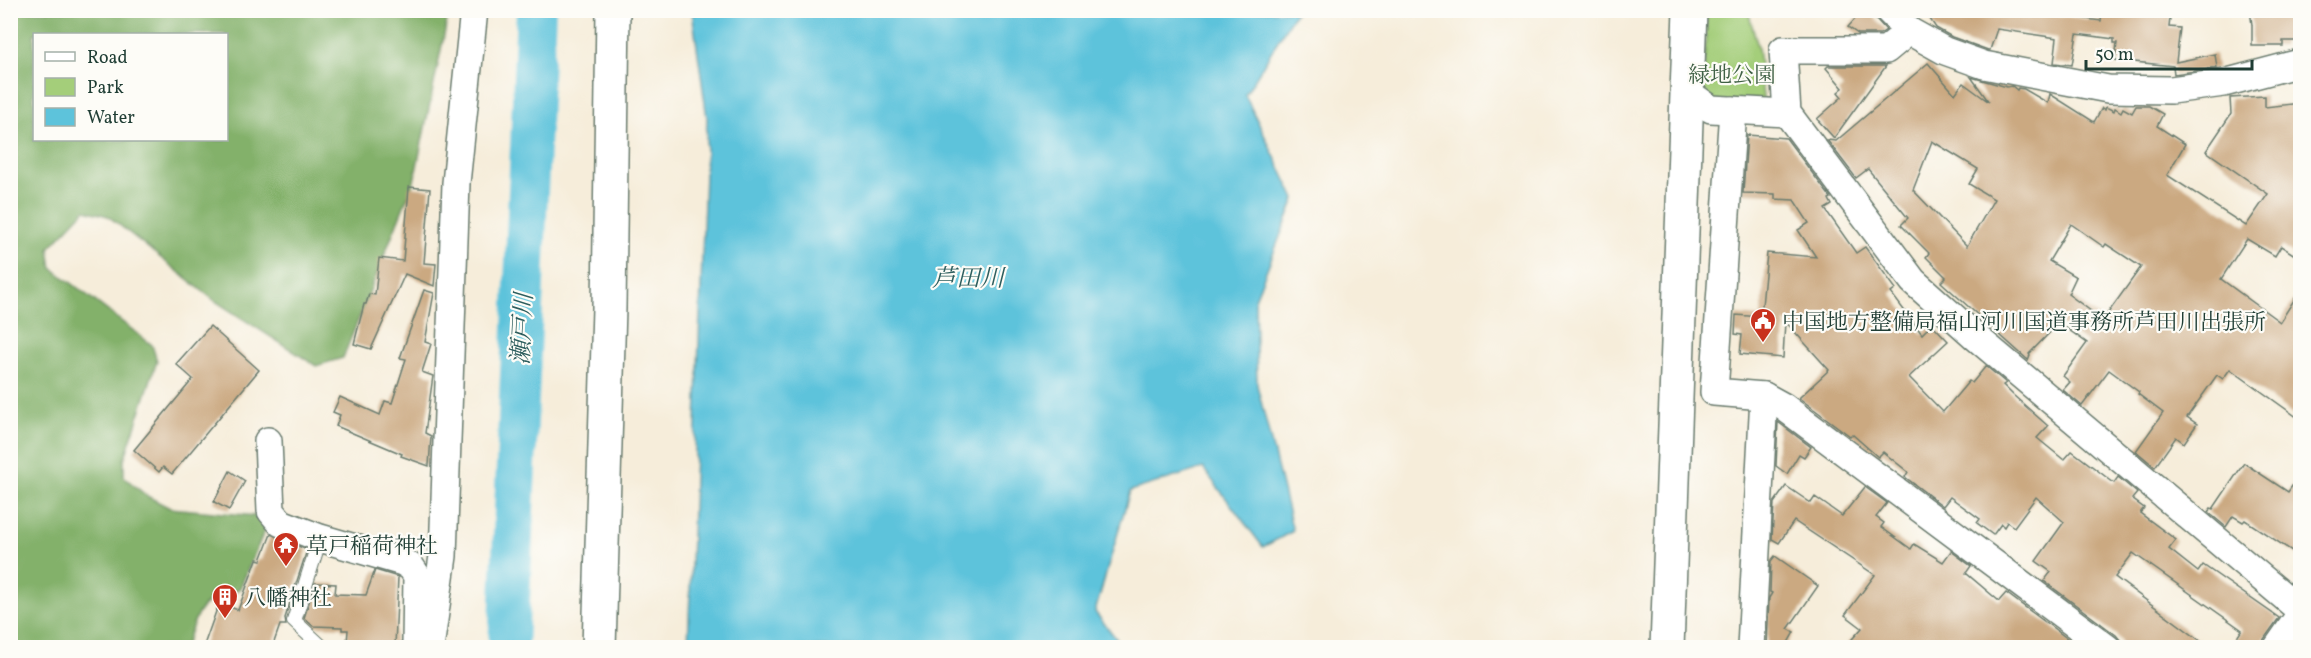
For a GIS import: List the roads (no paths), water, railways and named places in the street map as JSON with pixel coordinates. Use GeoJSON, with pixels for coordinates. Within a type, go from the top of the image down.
{"type":"FeatureCollection","features":[{"type":"Feature","properties":{"kind":"street"},"geometry":{"type":"LineString","coordinates":[[430,648],[443,556],[456,183],[474,10]]}},
{"type":"Feature","properties":{"kind":"street"},"geometry":{"type":"LineString","coordinates":[[599,648],[609,308],[613,10]]}},
{"type":"Feature","properties":{"kind":"street"},"geometry":{"type":"LineString","coordinates":[[1667,648],[1690,10]]}},
{"type":"Feature","properties":{"kind":"street"},"geometry":{"type":"LineString","coordinates":[[1888,10],[1909,31],[1945,51],[1984,65],[2108,89],[2170,90],[2224,83],[2301,63]]}},
{"type":"Feature","properties":{"kind":"street"},"geometry":{"type":"LineString","coordinates":[[1909,31],[1886,50],[1783,50],[1787,113],[1913,281],[1986,346],[2301,610]]}},
{"type":"Feature","properties":{"kind":"street"},"geometry":{"type":"LineString","coordinates":[[1687,92],[1711,109],[1787,113]]}},
{"type":"Feature","properties":{"kind":"street"},"geometry":{"type":"LineString","coordinates":[[1733,110],[1714,392],[1764,396],[1784,407],[2107,648]]}},
{"type":"Feature","properties":{"kind":"street"},"geometry":{"type":"LineString","coordinates":[[1751,648],[1764,396]]}},
{"type":"Feature","properties":{"kind":"street"},"geometry":{"type":"LineString","coordinates":[[268,441],[271,511],[281,523],[320,538],[403,562],[411,567],[417,576],[416,648]]}},
{"type":"Feature","properties":{"kind":"street"},"geometry":{"type":"LineString","coordinates":[[2277,648],[2301,615]]}},
{"type":"Feature","properties":{"kind":"lane"},"geometry":{"type":"LineString","coordinates":[[320,538],[294,621],[323,648]]}},
{"type":"Feature","properties":{"kind":"water","name":"芦田川"},"geometry":{"type":"Polygon","coordinates":[[[692,11],[1296,11],[1245,95],[1295,199],[1255,299],[1257,385],[1293,531],[1263,547],[1203,468],[1130,491],[1095,612],[1123,647],[688,647],[707,118],[692,11]]]}},
{"type":"Feature","properties":{"kind":"waterway","name":"瀬戸川"},"geometry":{"type":"LineString","coordinates":[[508,648],[536,10]]}},
{"type":"Feature","properties":{"kind":"place","name":"中国地方整備局福山河川国道事務所芦田川出張所"},"geometry":{"type":"Point","coordinates":[1763,344]}},
{"type":"Feature","properties":{"kind":"place","name":"草戸稲荷神社"},"geometry":{"type":"Point","coordinates":[286,568]}},
{"type":"Feature","properties":{"kind":"place","name":"八幡神社"},"geometry":{"type":"Point","coordinates":[225,620]}},
{"type":"Feature","properties":{"kind":"park label","name":"緑地公園"},"geometry":{"type":"Point","coordinates":[1732,74]}}]}
